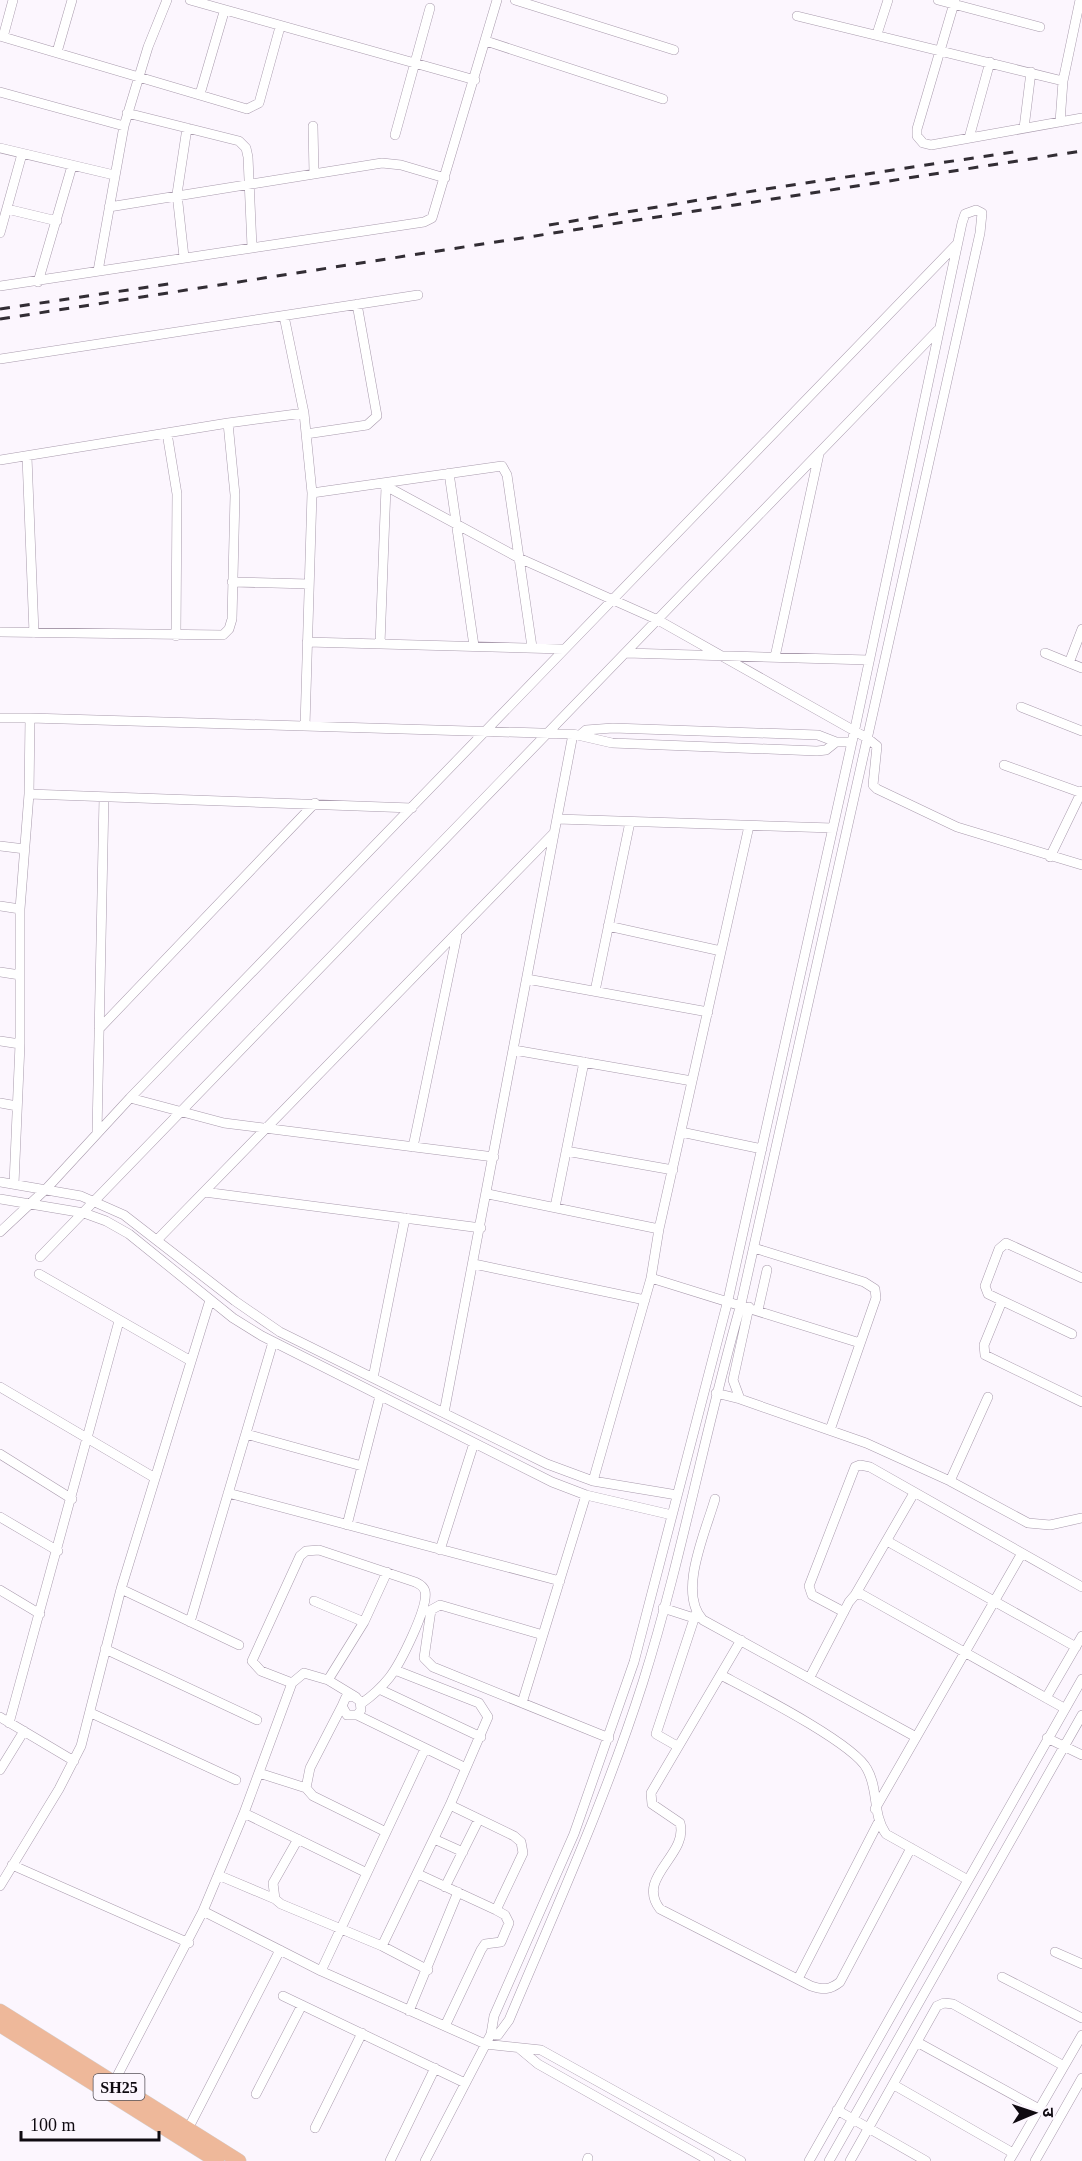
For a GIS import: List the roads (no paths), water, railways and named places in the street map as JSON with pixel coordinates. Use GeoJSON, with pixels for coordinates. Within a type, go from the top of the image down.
{"type":"FeatureCollection","features":[{"type":"Feature","properties":{"kind":"main road","name":"SH25"},"geometry":{"type":"LineString","coordinates":[[0,2011],[239,2161]]}},
{"type":"Feature","properties":{"kind":"main road","name":"SH25"},"geometry":{"type":"LineString","coordinates":[[0,2025],[218,2161]]}},
{"type":"Feature","properties":{"kind":"street"},"geometry":{"type":"LineString","coordinates":[[13,0],[2,36],[248,109],[254,108],[259,103],[280,27]]}},
{"type":"Feature","properties":{"kind":"street"},"geometry":{"type":"LineString","coordinates":[[57,52],[72,0]]}},
{"type":"Feature","properties":{"kind":"street"},"geometry":{"type":"LineString","coordinates":[[98,271],[127,113],[165,0]]}},
{"type":"Feature","properties":{"kind":"street"},"geometry":{"type":"LineString","coordinates":[[190,0],[224,12],[475,80]]}},
{"type":"Feature","properties":{"kind":"street"},"geometry":{"type":"LineString","coordinates":[[0,286],[424,222],[432,218],[436,212],[497,0]]}},
{"type":"Feature","properties":{"kind":"street"},"geometry":{"type":"LineString","coordinates":[[515,0],[674,50]]}},
{"type":"Feature","properties":{"kind":"street"},"geometry":{"type":"LineString","coordinates":[[877,34],[888,0]]}},
{"type":"Feature","properties":{"kind":"street"},"geometry":{"type":"LineString","coordinates":[[938,0],[954,2],[1040,27]]}},
{"type":"Feature","properties":{"kind":"street"},"geometry":{"type":"LineString","coordinates":[[1060,122],[1063,81],[1080,0]]}},
{"type":"Feature","properties":{"kind":"street"},"geometry":{"type":"LineString","coordinates":[[954,2],[917,129],[917,136],[923,143],[931,145],[1082,118]]}},
{"type":"Feature","properties":{"kind":"street"},"geometry":{"type":"LineString","coordinates":[[395,135],[429,8]]}},
{"type":"Feature","properties":{"kind":"street"},"geometry":{"type":"LineString","coordinates":[[200,94],[224,12]]}},
{"type":"Feature","properties":{"kind":"street"},"geometry":{"type":"LineString","coordinates":[[797,16],[1063,81]]}},
{"type":"Feature","properties":{"kind":"street"},"geometry":{"type":"LineString","coordinates":[[486,41],[663,99]]}},
{"type":"Feature","properties":{"kind":"street"},"geometry":{"type":"LineString","coordinates":[[969,138],[990,62]]}},
{"type":"Feature","properties":{"kind":"street"},"geometry":{"type":"LineString","coordinates":[[1024,128],[1030,72]]}},
{"type":"Feature","properties":{"kind":"street"},"geometry":{"type":"LineString","coordinates":[[0,92],[124,126]]}},
{"type":"Feature","properties":{"kind":"street"},"geometry":{"type":"LineString","coordinates":[[127,113],[239,141],[246,148],[250,184],[252,247]]}},
{"type":"Feature","properties":{"kind":"street"},"geometry":{"type":"LineString","coordinates":[[313,126],[314,174]]}},
{"type":"Feature","properties":{"kind":"street"},"geometry":{"type":"LineString","coordinates":[[184,257],[177,194],[188,128]]}},
{"type":"Feature","properties":{"kind":"street"},"geometry":{"type":"LineString","coordinates":[[0,148],[114,175]]}},
{"type":"Feature","properties":{"kind":"street"},"geometry":{"type":"LineString","coordinates":[[0,233],[22,154]]}},
{"type":"Feature","properties":{"kind":"street"},"geometry":{"type":"LineString","coordinates":[[109,207],[177,194],[391,163],[445,178]]}},
{"type":"Feature","properties":{"kind":"street"},"geometry":{"type":"LineString","coordinates":[[38,282],[72,166]]}},
{"type":"Feature","properties":{"kind":"street"},"geometry":{"type":"LineString","coordinates":[[7,209],[57,221]]}},
{"type":"Feature","properties":{"kind":"street"},"geometry":{"type":"LineString","coordinates":[[425,2161],[491,2034],[494,2016],[565,1856],[609,1738],[634,1662],[728,1300],[853,738],[965,214],[970,211],[982,213],[980,233],[754,1248],[749,1307],[733,1380],[735,1391],[740,1399]]}},
{"type":"Feature","properties":{"kind":"street"},"geometry":{"type":"LineString","coordinates":[[0,1232],[47,1188],[130,1098],[487,731],[563,649],[958,244]]}},
{"type":"Feature","properties":{"kind":"street"},"geometry":{"type":"LineString","coordinates":[[0,359],[418,295]]}},
{"type":"Feature","properties":{"kind":"street"},"geometry":{"type":"LineString","coordinates":[[306,434],[367,426],[377,416],[357,304]]}},
{"type":"Feature","properties":{"kind":"street"},"geometry":{"type":"LineString","coordinates":[[284,316],[304,413],[312,493],[305,726]]}},
{"type":"Feature","properties":{"kind":"street"},"geometry":{"type":"LineString","coordinates":[[40,1257],[939,330]]}},
{"type":"Feature","properties":{"kind":"street"},"geometry":{"type":"LineString","coordinates":[[0,460],[304,413]]}},
{"type":"Feature","properties":{"kind":"street"},"geometry":{"type":"LineString","coordinates":[[0,632],[176,636],[224,634],[229,629],[232,619],[234,467],[228,423]]}},
{"type":"Feature","properties":{"kind":"street"},"geometry":{"type":"LineString","coordinates":[[167,433],[175,468],[177,505],[176,636]]}},
{"type":"Feature","properties":{"kind":"street"},"geometry":{"type":"LineString","coordinates":[[775,657],[819,454]]}},
{"type":"Feature","properties":{"kind":"street"},"geometry":{"type":"LineString","coordinates":[[27,457],[34,633]]}},
{"type":"Feature","properties":{"kind":"street"},"geometry":{"type":"LineString","coordinates":[[312,493],[384,485],[502,466],[507,475],[532,647]]}},
{"type":"Feature","properties":{"kind":"street"},"geometry":{"type":"LineString","coordinates":[[449,473],[474,646]]}},
{"type":"Feature","properties":{"kind":"street"},"geometry":{"type":"LineString","coordinates":[[384,485],[519,558],[658,620],[723,656],[853,738]]}},
{"type":"Feature","properties":{"kind":"street"},"geometry":{"type":"LineString","coordinates":[[380,644],[384,485]]}},
{"type":"Feature","properties":{"kind":"street"},"geometry":{"type":"LineString","coordinates":[[232,582],[309,584]]}},
{"type":"Feature","properties":{"kind":"street"},"geometry":{"type":"LineString","coordinates":[[1069,663],[1082,629]]}},
{"type":"Feature","properties":{"kind":"street"},"geometry":{"type":"LineString","coordinates":[[307,642],[563,649]]}},
{"type":"Feature","properties":{"kind":"street"},"geometry":{"type":"LineString","coordinates":[[626,653],[869,660]]}},
{"type":"Feature","properties":{"kind":"street"},"geometry":{"type":"LineString","coordinates":[[1045,653],[1082,668]]}},
{"type":"Feature","properties":{"kind":"street"},"geometry":{"type":"LineString","coordinates":[[1021,707],[1082,731]]}},
{"type":"Feature","properties":{"kind":"street"},"geometry":{"type":"LineString","coordinates":[[0,718],[30,717],[487,731],[576,735],[612,743],[816,751],[826,750],[836,742],[867,738],[877,747],[873,785]]}},
{"type":"Feature","properties":{"kind":"street"},"geometry":{"type":"LineString","coordinates":[[14,1184],[20,1044],[20,909],[29,794],[30,717]]}},
{"type":"Feature","properties":{"kind":"street"},"geometry":{"type":"LineString","coordinates":[[576,735],[586,730],[613,728],[818,735],[836,742]]}},
{"type":"Feature","properties":{"kind":"street"},"geometry":{"type":"LineString","coordinates":[[444,1413],[488,1194],[554,833],[576,735]]}},
{"type":"Feature","properties":{"kind":"street"},"geometry":{"type":"LineString","coordinates":[[1004,765],[1082,793],[1050,857]]}},
{"type":"Feature","properties":{"kind":"street"},"geometry":{"type":"LineString","coordinates":[[857,781],[873,785],[957,827],[1082,865]]}},
{"type":"Feature","properties":{"kind":"street"},"geometry":{"type":"LineString","coordinates":[[29,794],[412,808]]}},
{"type":"Feature","properties":{"kind":"street"},"geometry":{"type":"LineString","coordinates":[[97,1133],[104,796]]}},
{"type":"Feature","properties":{"kind":"street"},"geometry":{"type":"LineString","coordinates":[[99,1029],[315,803]]}},
{"type":"Feature","properties":{"kind":"street"},"geometry":{"type":"LineString","coordinates":[[557,819],[833,828]]}},
{"type":"Feature","properties":{"kind":"street"},"geometry":{"type":"LineString","coordinates":[[595,991],[630,822]]}},
{"type":"Feature","properties":{"kind":"street"},"geometry":{"type":"LineString","coordinates":[[594,1481],[651,1278],[659,1229],[749,825]]}},
{"type":"Feature","properties":{"kind":"street"},"geometry":{"type":"LineString","coordinates":[[158,1239],[554,833]]}},
{"type":"Feature","properties":{"kind":"street"},"geometry":{"type":"LineString","coordinates":[[0,846],[25,849]]}},
{"type":"Feature","properties":{"kind":"street"},"geometry":{"type":"LineString","coordinates":[[0,906],[20,909]]}},
{"type":"Feature","properties":{"kind":"street"},"geometry":{"type":"LineString","coordinates":[[608,926],[721,951]]}},
{"type":"Feature","properties":{"kind":"street"},"geometry":{"type":"LineString","coordinates":[[413,1147],[457,933]]}},
{"type":"Feature","properties":{"kind":"street"},"geometry":{"type":"LineString","coordinates":[[0,972],[20,975]]}},
{"type":"Feature","properties":{"kind":"street"},"geometry":{"type":"LineString","coordinates":[[527,979],[708,1012]]}},
{"type":"Feature","properties":{"kind":"street"},"geometry":{"type":"LineString","coordinates":[[0,1041],[20,1044]]}},
{"type":"Feature","properties":{"kind":"street"},"geometry":{"type":"LineString","coordinates":[[514,1050],[692,1081]]}},
{"type":"Feature","properties":{"kind":"street"},"geometry":{"type":"LineString","coordinates":[[555,1207],[584,1062]]}},
{"type":"Feature","properties":{"kind":"street"},"geometry":{"type":"LineString","coordinates":[[130,1098],[224,1123],[494,1156]]}},
{"type":"Feature","properties":{"kind":"street"},"geometry":{"type":"LineString","coordinates":[[0,1103],[17,1106]]}},
{"type":"Feature","properties":{"kind":"street"},"geometry":{"type":"LineString","coordinates":[[681,1132],[762,1149]]}},
{"type":"Feature","properties":{"kind":"street"},"geometry":{"type":"LineString","coordinates":[[566,1151],[673,1170]]}},
{"type":"Feature","properties":{"kind":"street"},"geometry":{"type":"LineString","coordinates":[[0,1182],[47,1188],[94,1202],[124,1215],[158,1239],[235,1301],[280,1332],[547,1464],[594,1481],[677,1495]]}},
{"type":"Feature","properties":{"kind":"street"},"geometry":{"type":"LineString","coordinates":[[204,1192],[481,1228]]}},
{"type":"Feature","properties":{"kind":"street"},"geometry":{"type":"LineString","coordinates":[[488,1194],[659,1229]]}},
{"type":"Feature","properties":{"kind":"street"},"geometry":{"type":"LineString","coordinates":[[0,1200],[84,1213],[129,1234],[233,1318],[273,1342],[552,1482],[586,1495],[672,1515]]}},
{"type":"Feature","properties":{"kind":"street"},"geometry":{"type":"LineString","coordinates":[[373,1378],[405,1218]]}},
{"type":"Feature","properties":{"kind":"street"},"geometry":{"type":"LineString","coordinates":[[1072,1334],[988,1294],[985,1286],[999,1249],[1006,1243],[1082,1278]]}},
{"type":"Feature","properties":{"kind":"street"},"geometry":{"type":"LineString","coordinates":[[754,1248],[871,1284],[875,1288],[876,1298],[830,1430]]}},
{"type":"Feature","properties":{"kind":"street"},"geometry":{"type":"LineString","coordinates":[[474,1264],[645,1300]]}},
{"type":"Feature","properties":{"kind":"street"},"geometry":{"type":"LineString","coordinates":[[491,2034],[498,2035],[509,2020],[600,1803],[643,1681],[716,1393],[749,1307],[767,1270]]}},
{"type":"Feature","properties":{"kind":"street"},"geometry":{"type":"LineString","coordinates":[[39,1274],[119,1322],[191,1361]]}},
{"type":"Feature","properties":{"kind":"street"},"geometry":{"type":"LineString","coordinates":[[651,1278],[728,1300],[860,1343]]}},
{"type":"Feature","properties":{"kind":"street"},"geometry":{"type":"LineString","coordinates":[[0,1886],[74,1761],[91,1713],[121,1589],[210,1300]]}},
{"type":"Feature","properties":{"kind":"street"},"geometry":{"type":"LineString","coordinates":[[1002,1301],[984,1345],[985,1355],[1082,1402]]}},
{"type":"Feature","properties":{"kind":"street"},"geometry":{"type":"LineString","coordinates":[[9,1723],[89,1440],[119,1322]]}},
{"type":"Feature","properties":{"kind":"street"},"geometry":{"type":"LineString","coordinates":[[190,1622],[273,1342]]}},
{"type":"Feature","properties":{"kind":"street"},"geometry":{"type":"LineString","coordinates":[[0,1387],[155,1478]]}},
{"type":"Feature","properties":{"kind":"street"},"geometry":{"type":"LineString","coordinates":[[716,1393],[830,1430],[950,1481],[1028,1522],[1040,1526],[1081,1516]]}},
{"type":"Feature","properties":{"kind":"street"},"geometry":{"type":"LineString","coordinates":[[347,1525],[380,1396]]}},
{"type":"Feature","properties":{"kind":"street"},"geometry":{"type":"LineString","coordinates":[[950,1481],[988,1397]]}},
{"type":"Feature","properties":{"kind":"street"},"geometry":{"type":"LineString","coordinates":[[246,1434],[362,1466]]}},
{"type":"Feature","properties":{"kind":"street"},"geometry":{"type":"LineString","coordinates":[[440,1550],[474,1443]]}},
{"type":"Feature","properties":{"kind":"street"},"geometry":{"type":"LineString","coordinates":[[0,1454],[72,1499]]}},
{"type":"Feature","properties":{"kind":"street"},"geometry":{"type":"LineString","coordinates":[[844,1612],[812,1595],[809,1586],[855,1467],[865,1465],[1082,1587]]}},
{"type":"Feature","properties":{"kind":"street"},"geometry":{"type":"LineString","coordinates":[[228,1493],[560,1581]]}},
{"type":"Feature","properties":{"kind":"street"},"geometry":{"type":"LineString","coordinates":[[810,1677],[844,1612],[914,1493]]}},
{"type":"Feature","properties":{"kind":"street"},"geometry":{"type":"LineString","coordinates":[[522,1703],[586,1495]]}},
{"type":"Feature","properties":{"kind":"street"},"geometry":{"type":"LineString","coordinates":[[677,1746],[656,1734],[695,1615],[692,1580],[715,1499]]}},
{"type":"Feature","properties":{"kind":"street"},"geometry":{"type":"LineString","coordinates":[[0,1517],[58,1551]]}},
{"type":"Feature","properties":{"kind":"street"},"geometry":{"type":"LineString","coordinates":[[887,1541],[1076,1647]]}},
{"type":"Feature","properties":{"kind":"street"},"geometry":{"type":"LineString","coordinates":[[292,1683],[261,1671],[252,1661],[300,1556],[306,1551],[319,1550],[422,1585],[425,1591],[421,1612],[395,1670],[379,1689],[359,1700],[346,1697],[310,1768],[306,1788]]}},
{"type":"Feature","properties":{"kind":"street"},"geometry":{"type":"LineString","coordinates":[[875,1809],[1022,1553]]}},
{"type":"Feature","properties":{"kind":"street"},"geometry":{"type":"LineString","coordinates":[[328,1680],[364,1622],[387,1572]]}},
{"type":"Feature","properties":{"kind":"street"},"geometry":{"type":"LineString","coordinates":[[121,1589],[239,1644]]}},
{"type":"Feature","properties":{"kind":"street"},"geometry":{"type":"LineString","coordinates":[[0,1590],[40,1614]]}},
{"type":"Feature","properties":{"kind":"street"},"geometry":{"type":"LineString","coordinates":[[855,1595],[868,1596],[1064,1708]]}},
{"type":"Feature","properties":{"kind":"street"},"geometry":{"type":"LineString","coordinates":[[314,1601],[364,1622]]}},
{"type":"Feature","properties":{"kind":"street"},"geometry":{"type":"LineString","coordinates":[[543,1635],[440,1605],[431,1610],[424,1649],[427,1663],[609,1738]]}},
{"type":"Feature","properties":{"kind":"street"},"geometry":{"type":"LineString","coordinates":[[663,1608],[695,1615],[916,1737]]}},
{"type":"Feature","properties":{"kind":"street"},"geometry":{"type":"LineString","coordinates":[[1046,1698],[1082,1636]]}},
{"type":"Feature","properties":{"kind":"street"},"geometry":{"type":"LineString","coordinates":[[741,1640],[651,1792],[652,1804],[680,1823],[683,1833],[680,1842],[656,1879],[653,1891],[654,1901],[660,1909],[798,1979],[822,1990],[832,1988],[840,1982],[911,1848]]}},
{"type":"Feature","properties":{"kind":"street"},"geometry":{"type":"LineString","coordinates":[[105,1649],[257,1720]]}},
{"type":"Feature","properties":{"kind":"street"},"geometry":{"type":"LineString","coordinates":[[382,1946],[450,1805],[488,1717],[479,1703],[395,1670]]}},
{"type":"Feature","properties":{"kind":"street"},"geometry":{"type":"LineString","coordinates":[[114,2084],[189,1943],[244,1813],[292,1683],[304,1673],[328,1680],[359,1700],[361,1710],[357,1715]]}},
{"type":"Feature","properties":{"kind":"street"},"geometry":{"type":"LineString","coordinates":[[721,1675],[856,1754],[873,1780],[878,1823],[886,1834],[968,1880]]}},
{"type":"Feature","properties":{"kind":"street"},"geometry":{"type":"LineString","coordinates":[[809,2161],[1082,1679]]}},
{"type":"Feature","properties":{"kind":"street"},"geometry":{"type":"LineString","coordinates":[[379,1689],[481,1737]]}},
{"type":"Feature","properties":{"kind":"street"},"geometry":{"type":"LineString","coordinates":[[342,1706],[347,1715],[357,1715],[466,1768]]}},
{"type":"Feature","properties":{"kind":"street"},"geometry":{"type":"LineString","coordinates":[[91,1713],[236,1780]]}},
{"type":"Feature","properties":{"kind":"street"},"geometry":{"type":"LineString","coordinates":[[829,2161],[1063,1746],[1079,1728],[1082,1714]]}},
{"type":"Feature","properties":{"kind":"street"},"geometry":{"type":"LineString","coordinates":[[0,1717],[74,1761]]}},
{"type":"Feature","properties":{"kind":"street"},"geometry":{"type":"LineString","coordinates":[[0,1770],[24,1731]]}},
{"type":"Feature","properties":{"kind":"street"},"geometry":{"type":"LineString","coordinates":[[1047,1738],[1082,1755]]}},
{"type":"Feature","properties":{"kind":"street"},"geometry":{"type":"LineString","coordinates":[[321,1971],[425,1749]]}},
{"type":"Feature","properties":{"kind":"street"},"geometry":{"type":"LineString","coordinates":[[259,1773],[306,1788],[313,1796],[386,1832]]}},
{"type":"Feature","properties":{"kind":"street"},"geometry":{"type":"LineString","coordinates":[[450,1805],[514,1836],[521,1842],[523,1853],[496,1910]]}},
{"type":"Feature","properties":{"kind":"street"},"geometry":{"type":"LineString","coordinates":[[244,1813],[367,1873]]}},
{"type":"Feature","properties":{"kind":"street"},"geometry":{"type":"LineString","coordinates":[[445,1887],[479,1819]]}},
{"type":"Feature","properties":{"kind":"street"},"geometry":{"type":"LineString","coordinates":[[798,1979],[878,1823]]}},
{"type":"Feature","properties":{"kind":"street"},"geometry":{"type":"LineString","coordinates":[[275,1899],[273,1883],[298,1839]]}},
{"type":"Feature","properties":{"kind":"street"},"geometry":{"type":"LineString","coordinates":[[434,1839],[462,1852]]}},
{"type":"Feature","properties":{"kind":"street"},"geometry":{"type":"LineString","coordinates":[[12,1865],[189,1943]]}},
{"type":"Feature","properties":{"kind":"street"},"geometry":{"type":"LineString","coordinates":[[417,1874],[496,1910],[505,1915],[509,1923],[501,1942],[485,1944],[481,1950],[445,2026]]}},
{"type":"Feature","properties":{"kind":"street"},"geometry":{"type":"LineString","coordinates":[[218,1875],[382,1946],[428,1970]]}},
{"type":"Feature","properties":{"kind":"street"},"geometry":{"type":"LineString","coordinates":[[409,2011],[428,1970],[458,1893]]}},
{"type":"Feature","properties":{"kind":"street"},"geometry":{"type":"LineString","coordinates":[[203,1911],[321,1971],[485,2044],[520,2049],[535,2047],[741,2161]]}},
{"type":"Feature","properties":{"kind":"street"},"geometry":{"type":"LineString","coordinates":[[188,2129],[280,1950]]}},
{"type":"Feature","properties":{"kind":"street"},"geometry":{"type":"LineString","coordinates":[[1054,1952],[1082,1964]]}},
{"type":"Feature","properties":{"kind":"street"},"geometry":{"type":"LineString","coordinates":[[1002,1977],[1082,2018]]}},
{"type":"Feature","properties":{"kind":"street"},"geometry":{"type":"LineString","coordinates":[[284,1996],[465,2083]]}},
{"type":"Feature","properties":{"kind":"street"},"geometry":{"type":"LineString","coordinates":[[850,2161],[937,2006],[944,2002],[953,2004],[1064,2066]]}},
{"type":"Feature","properties":{"kind":"street"},"geometry":{"type":"LineString","coordinates":[[256,2094],[302,2005]]}},
{"type":"Feature","properties":{"kind":"street"},"geometry":{"type":"LineString","coordinates":[[315,2128],[362,2033]]}},
{"type":"Feature","properties":{"kind":"street"},"geometry":{"type":"LineString","coordinates":[[894,2085],[1011,2157],[1082,2035]]}},
{"type":"Feature","properties":{"kind":"street"},"geometry":{"type":"LineString","coordinates":[[917,2042],[1039,2109]]}},
{"type":"Feature","properties":{"kind":"street"},"geometry":{"type":"LineString","coordinates":[[520,2049],[538,2064],[710,2161]]}},
{"type":"Feature","properties":{"kind":"street"},"geometry":{"type":"LineString","coordinates":[[390,2161],[435,2068]]}},
{"type":"Feature","properties":{"kind":"street"},"geometry":{"type":"LineString","coordinates":[[1035,2161],[1082,2078]]}},
{"type":"Feature","properties":{"kind":"street"},"geometry":{"type":"LineString","coordinates":[[837,2110],[926,2161]]}},
{"type":"Feature","properties":{"kind":"railway"},"geometry":{"type":"LineString","coordinates":[[549,225],[759,190],[1020,151]]}},
{"type":"Feature","properties":{"kind":"railway"},"geometry":{"type":"LineString","coordinates":[[0,319],[1082,151]]}},
{"type":"Feature","properties":{"kind":"railway"},"geometry":{"type":"LineString","coordinates":[[0,309],[175,283]]}}]}
